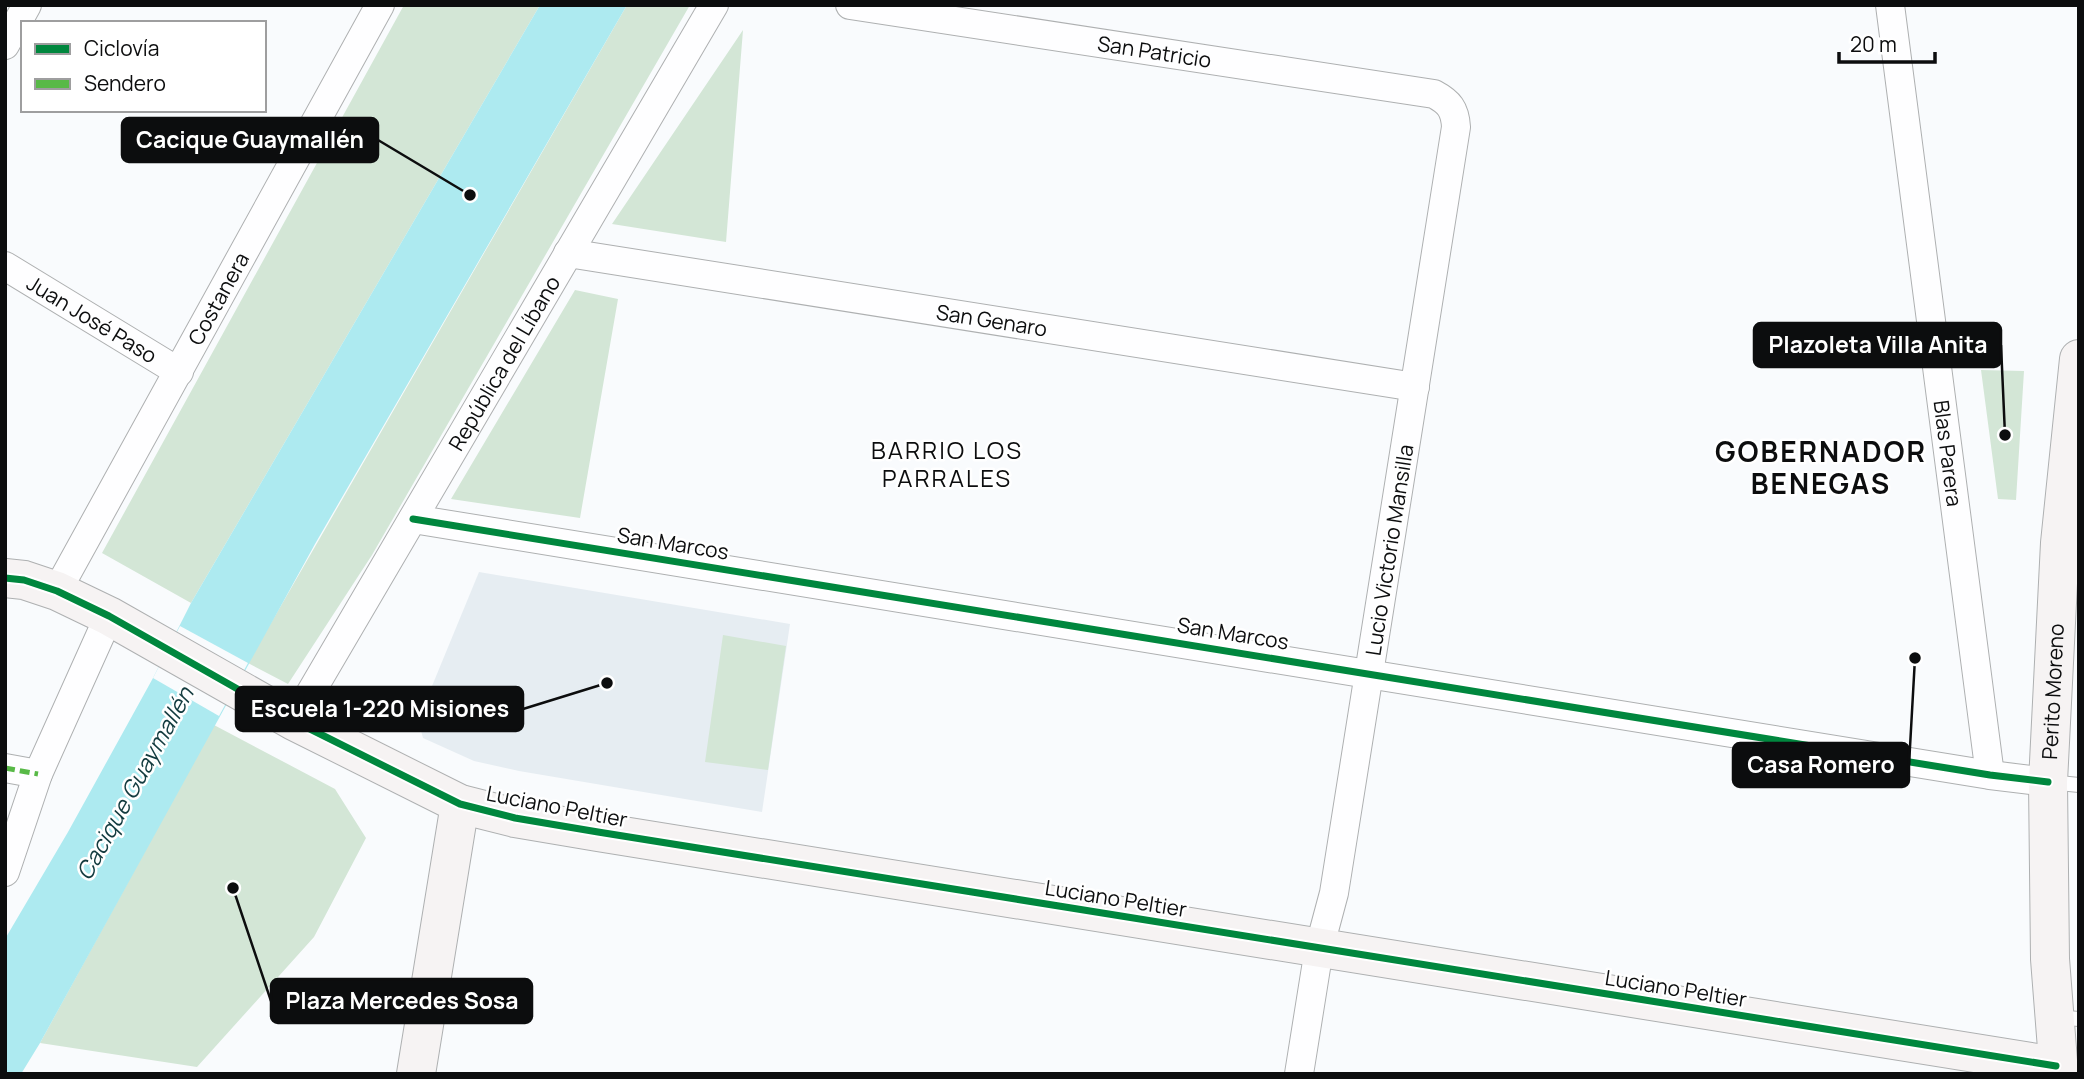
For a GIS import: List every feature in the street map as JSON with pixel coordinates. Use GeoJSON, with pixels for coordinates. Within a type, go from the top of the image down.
{"type":"FeatureCollection","features":[{"type":"Feature","properties":{"kind":"street"},"geometry":{"type":"LineString","coordinates":[[5,45],[27,5]]}},
{"type":"Feature","properties":{"kind":"street","name":"Costanera"},"geometry":{"type":"LineString","coordinates":[[57,591],[380,5]]}},
{"type":"Feature","properties":{"kind":"street","name":"República del Líbano"},"geometry":{"type":"LineString","coordinates":[[294,721],[714,5]]}},
{"type":"Feature","properties":{"kind":"street","name":"San Patricio"},"geometry":{"type":"LineString","coordinates":[[850,5],[1434,94],[1446,100],[1453,108]]}},
{"type":"Feature","properties":{"kind":"street","name":"Blas Parera"},"geometry":{"type":"LineString","coordinates":[[1889,5],[1990,775]]}},
{"type":"Feature","properties":{"kind":"street","name":"Lucio Victorio Mansilla"},"geometry":{"type":"LineString","coordinates":[[1299,1074],[1319,949],[1334,893],[1415,387],[1456,127],[1453,108]]}},
{"type":"Feature","properties":{"kind":"street","name":"San Genaro"},"geometry":{"type":"LineString","coordinates":[[568,253],[1415,387]]}},
{"type":"Feature","properties":{"kind":"street","name":"Juan José Paso"},"geometry":{"type":"LineString","coordinates":[[5,266],[179,372]]}},
{"type":"Feature","properties":{"kind":"street","name":"Perito Moreno"},"geometry":{"type":"LineString","coordinates":[[2056,1071],[2066,1018],[2063,783],[2069,544],[2079,359]]}},
{"type":"Feature","properties":{"kind":"street","name":"San Marcos"},"geometry":{"type":"LineString","coordinates":[[413,519],[1990,775],[2063,783]]}},
{"type":"Feature","properties":{"kind":"street","name":"Luciano Peltier"},"geometry":{"type":"LineString","coordinates":[[5,578],[24,580],[57,591],[109,616],[294,721],[460,804],[515,818],[2056,1071]]}},
{"type":"Feature","properties":{"kind":"street"},"geometry":{"type":"LineString","coordinates":[[5,872],[38,774],[109,616]]}},
{"type":"Feature","properties":{"kind":"street"},"geometry":{"type":"LineString","coordinates":[[5,768],[38,774]]}},
{"type":"Feature","properties":{"kind":"street"},"geometry":{"type":"LineString","coordinates":[[416,1074],[460,804]]}},
{"type":"Feature","properties":{"kind":"shaded area"},"geometry":{"type":"Polygon","coordinates":[[[479,572],[790,624],[762,812],[519,771],[474,761],[423,738],[418,720],[479,572]]]}},
{"type":"Feature","properties":{"kind":"green space"},"geometry":{"type":"Polygon","coordinates":[[[404,5],[540,5],[191,603],[102,553],[404,5]]]}},
{"type":"Feature","properties":{"kind":"green space"},"geometry":{"type":"Polygon","coordinates":[[[627,5],[690,5],[372,555],[288,684],[248,663],[627,5]]]}},
{"type":"Feature","properties":{"kind":"green space"},"geometry":{"type":"Polygon","coordinates":[[[743,30],[726,242],[612,224],[743,30]]]}},
{"type":"Feature","properties":{"kind":"green space"},"geometry":{"type":"Polygon","coordinates":[[[575,290],[618,299],[580,518],[451,499],[575,290]]]}},
{"type":"Feature","properties":{"kind":"green space"},"geometry":{"type":"Polygon","coordinates":[[[1981,370],[2024,371],[2016,500],[1998,499],[1981,370]]]}},
{"type":"Feature","properties":{"kind":"green space"},"geometry":{"type":"Polygon","coordinates":[[[723,635],[786,646],[768,770],[705,762],[723,635]]]}},
{"type":"Feature","properties":{"kind":"green space"},"geometry":{"type":"Polygon","coordinates":[[[214,725],[335,789],[366,838],[314,937],[197,1067],[40,1043],[214,725]]]}},
{"type":"Feature","properties":{"kind":"water"},"geometry":{"type":"Polygon","coordinates":[[[540,5],[627,5],[315,544],[40,1043],[21,1074],[5,1074],[5,939],[68,832],[191,603],[540,5]]]}},
{"type":"Feature","properties":{"kind":"pier"},"geometry":{"type":"Polygon","coordinates":[[[180,626],[248,663],[219,716],[153,678],[180,626]]]}},
{"type":"Feature","properties":{"kind":"marked path"},"geometry":{"type":"LineString","coordinates":[[5,768],[38,774]]}},
{"type":"Feature","properties":{"kind":"cycle path"},"geometry":{"type":"LineString","coordinates":[[413,519],[1990,775],[2048,782]]}},
{"type":"Feature","properties":{"kind":"cycle path"},"geometry":{"type":"LineString","coordinates":[[5,578],[24,580],[57,591],[109,616],[294,721],[460,804],[515,818],[2056,1066]]}},
{"type":"Feature","properties":{"kind":"place","name":"Cacique Guaymallén"},"geometry":{"type":"Point","coordinates":[470,195]}},
{"type":"Feature","properties":{"kind":"place","name":"Plazoleta Villa Anita"},"geometry":{"type":"Point","coordinates":[2005,435]}},
{"type":"Feature","properties":{"kind":"place","name":"Casa Romero"},"geometry":{"type":"Point","coordinates":[1915,658]}},
{"type":"Feature","properties":{"kind":"place","name":"Escuela 1-220 Misiones"},"geometry":{"type":"Point","coordinates":[607,683]}},
{"type":"Feature","properties":{"kind":"place","name":"Plaza Mercedes Sosa"},"geometry":{"type":"Point","coordinates":[233,888]}},
{"type":"Feature","properties":{"kind":"district","name":"BARRIO LOS PARRALES"},"geometry":{"type":"Point","coordinates":[947,463]}},
{"type":"Feature","properties":{"kind":"district","name":"GOBERNADOR BENEGAS"},"geometry":{"type":"Point","coordinates":[1821,467]}}]}
